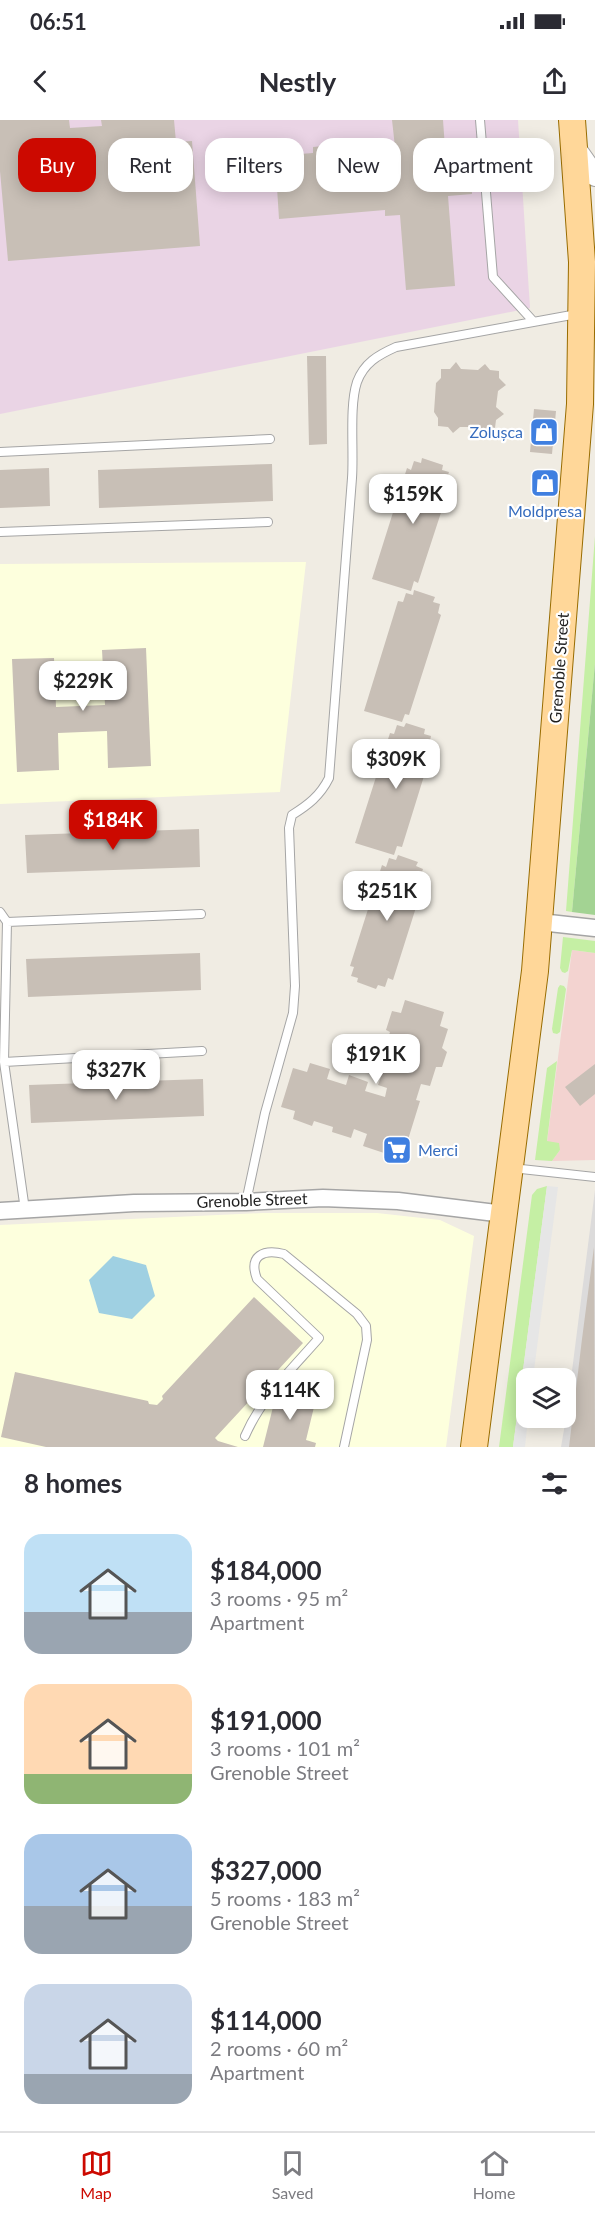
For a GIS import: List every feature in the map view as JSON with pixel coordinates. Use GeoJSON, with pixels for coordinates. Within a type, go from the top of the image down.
{"type":"FeatureCollection","features":[{"type":"Feature","properties":{"kind":"main road","name":"Grenoble Street"},"geometry":{"type":"LineString","coordinates":[[474,1447],[540,922],[580,404],[587,306],[588,253],[573,145],[572,120]]}},
{"type":"Feature","properties":{"kind":"street"},"geometry":{"type":"LineString","coordinates":[[573,145],[595,176]]}},
{"type":"Feature","properties":{"kind":"street"},"geometry":{"type":"LineString","coordinates":[[578,428],[595,398]]}},
{"type":"Feature","properties":{"kind":"street"},"geometry":{"type":"LineString","coordinates":[[540,922],[595,928]]}},
{"type":"Feature","properties":{"kind":"street","name":"Grenoble Street"},"geometry":{"type":"LineString","coordinates":[[0,1211],[135,1203],[246,1202],[324,1198],[398,1201],[504,1214]]}},
{"type":"Feature","properties":{"kind":"lane"},"geometry":{"type":"LineString","coordinates":[[480,120],[493,277],[532,321]]}},
{"type":"Feature","properties":{"kind":"lane"},"geometry":{"type":"LineString","coordinates":[[246,1202],[265,1113],[294,1004],[296,986],[289,828],[292,815],[314,800],[329,778],[354,453],[354,396],[358,382],[363,369],[370,361],[396,347],[532,321],[587,306]]}},
{"type":"Feature","properties":{"kind":"lane"},"geometry":{"type":"LineString","coordinates":[[0,452],[270,439]]}},
{"type":"Feature","properties":{"kind":"lane"},"geometry":{"type":"LineString","coordinates":[[0,532],[268,522]]}},
{"type":"Feature","properties":{"kind":"lane"},"geometry":{"type":"LineString","coordinates":[[0,912],[7,922],[4,1062],[25,1210]]}},
{"type":"Feature","properties":{"kind":"lane"},"geometry":{"type":"LineString","coordinates":[[7,922],[201,914]]}},
{"type":"Feature","properties":{"kind":"lane"},"geometry":{"type":"LineString","coordinates":[[4,1062],[202,1051]]}},
{"type":"Feature","properties":{"kind":"lane"},"geometry":{"type":"LineString","coordinates":[[509,1168],[595,1177]]}},
{"type":"Feature","properties":{"kind":"lane"},"geometry":{"type":"LineString","coordinates":[[245,1436],[266,1398],[319,1338],[257,1279],[253,1269],[255,1261],[262,1253],[272,1251],[284,1254],[357,1314],[366,1326],[367,1340],[344,1447]]}},
{"type":"Feature","properties":{"kind":"shaded area"},"geometry":{"type":"Polygon","coordinates":[[[0,120],[518,120],[519,138],[413,138],[413,192],[523,192],[530,308],[0,414],[0,120]]]}},
{"type":"Feature","properties":{"kind":"shaded area"},"geometry":{"type":"Polygon","coordinates":[[[306,562],[280,792],[0,804],[0,564],[306,562]]]}},
{"type":"Feature","properties":{"kind":"shaded area"},"geometry":{"type":"Polygon","coordinates":[[[572,950],[595,953],[595,1160],[552,1161],[560,1150],[547,1142],[572,950]]]}},
{"type":"Feature","properties":{"kind":"shaded area"},"geometry":{"type":"Polygon","coordinates":[[[547,1186],[558,1187],[534,1368],[523,1368],[547,1186]]]}},
{"type":"Feature","properties":{"kind":"shaded area"},"geometry":{"type":"Polygon","coordinates":[[[595,1190],[595,1447],[561,1447],[564,1428],[576,1428],[576,1368],[572,1368],[595,1190]]]}},
{"type":"Feature","properties":{"kind":"shaded area"},"geometry":{"type":"Polygon","coordinates":[[[263,1213],[377,1213],[440,1220],[474,1236],[446,1447],[0,1447],[0,1225],[263,1213]]]}},
{"type":"Feature","properties":{"kind":"shaded area"},"geometry":{"type":"Polygon","coordinates":[[[516,1424],[516,1428],[527,1428],[525,1447],[513,1447],[516,1424]]]}},
{"type":"Feature","properties":{"kind":"green space"},"geometry":{"type":"Polygon","coordinates":[[[595,536],[595,663],[572,912],[566,911],[595,536]]]}},
{"type":"Feature","properties":{"kind":"green space"},"geometry":{"type":"Polygon","coordinates":[[[595,663],[595,915],[572,912],[595,663]]]}},
{"type":"Feature","properties":{"kind":"green space"},"geometry":{"type":"Polygon","coordinates":[[[563,937],[595,941],[595,953],[572,950],[568,971],[565,973],[560,968],[563,937]]]}},
{"type":"Feature","properties":{"kind":"green space"},"geometry":{"type":"Polygon","coordinates":[[[560,985],[566,989],[560,1032],[557,1034],[553,1033],[552,1029],[560,985]]]}},
{"type":"Feature","properties":{"kind":"green space"},"geometry":{"type":"Polygon","coordinates":[[[557,1061],[547,1141],[559,1143],[560,1150],[552,1161],[535,1160],[547,1068],[557,1061]]]}},
{"type":"Feature","properties":{"kind":"green space"},"geometry":{"type":"Polygon","coordinates":[[[547,1186],[523,1368],[516,1368],[516,1424],[513,1447],[499,1447],[532,1195],[537,1189],[547,1186]]]}},
{"type":"Feature","properties":{"kind":"water"},"geometry":{"type":"Polygon","coordinates":[[[113,1256],[146,1265],[155,1296],[132,1319],[99,1313],[89,1280],[113,1256]]]}},
{"type":"Feature","properties":{"kind":"building"},"geometry":{"type":"Polygon","coordinates":[[[0,120],[69,120],[70,128],[102,126],[101,120],[174,120],[176,138],[108,138],[108,192],[193,192],[193,154],[200,246],[8,261],[0,171],[0,120]]]}},
{"type":"Feature","properties":{"kind":"building"},"geometry":{"type":"Polygon","coordinates":[[[392,120],[443,120],[444,138],[413,138],[413,192],[472,192],[472,194],[448,196],[455,286],[406,290],[400,215],[385,216],[385,210],[279,219],[277,192],[304,192],[304,154],[313,153],[313,147],[316,147],[316,192],[401,192],[401,138],[394,138],[392,120]]]}},
{"type":"Feature","properties":{"kind":"building"},"geometry":{"type":"Polygon","coordinates":[[[307,356],[326,356],[327,444],[309,445],[307,356]]]}},
{"type":"Feature","properties":{"kind":"building"},"geometry":{"type":"Polygon","coordinates":[[[456,362],[461,369],[478,370],[485,364],[490,370],[499,371],[499,378],[506,385],[498,391],[496,407],[504,414],[496,420],[495,428],[487,428],[480,433],[476,427],[460,427],[453,433],[448,427],[438,426],[438,418],[434,412],[436,383],[441,378],[441,369],[450,369],[456,362]]]}},
{"type":"Feature","properties":{"kind":"building"},"geometry":{"type":"Polygon","coordinates":[[[534,409],[556,411],[552,454],[530,452],[534,409]]]}},
{"type":"Feature","properties":{"kind":"building"},"geometry":{"type":"Polygon","coordinates":[[[422,458],[443,465],[442,470],[449,472],[446,481],[451,482],[418,583],[414,581],[411,591],[372,579],[407,468],[411,470],[414,461],[421,463],[422,458]]]}},
{"type":"Feature","properties":{"kind":"building"},"geometry":{"type":"Polygon","coordinates":[[[272,464],[273,501],[99,508],[98,470],[272,464]]]}},
{"type":"Feature","properties":{"kind":"building"},"geometry":{"type":"Polygon","coordinates":[[[49,468],[50,506],[0,508],[0,470],[49,468]]]}},
{"type":"Feature","properties":{"kind":"building"},"geometry":{"type":"Polygon","coordinates":[[[414,590],[435,597],[433,602],[440,604],[438,613],[441,615],[409,715],[405,714],[402,722],[364,711],[398,601],[403,602],[406,593],[413,595],[414,590]]]}},
{"type":"Feature","properties":{"kind":"building"},"geometry":{"type":"Polygon","coordinates":[[[146,648],[151,766],[108,768],[107,731],[58,733],[59,770],[17,772],[12,659],[54,658],[56,707],[105,705],[102,650],[146,648]]]}},
{"type":"Feature","properties":{"kind":"building"},"geometry":{"type":"Polygon","coordinates":[[[406,723],[425,729],[424,734],[431,736],[429,746],[433,747],[402,847],[397,846],[394,855],[355,843],[390,733],[394,734],[397,725],[404,727],[406,723]]]}},
{"type":"Feature","properties":{"kind":"building"},"geometry":{"type":"Polygon","coordinates":[[[199,829],[200,867],[27,873],[25,835],[199,829]]]}},
{"type":"Feature","properties":{"kind":"building"},"geometry":{"type":"Polygon","coordinates":[[[398,855],[418,862],[416,866],[423,869],[420,878],[425,879],[393,980],[388,978],[385,987],[378,985],[376,989],[357,982],[358,978],[351,976],[354,967],[350,966],[382,865],[386,867],[389,858],[396,860],[398,855]]]}},
{"type":"Feature","properties":{"kind":"building"},"geometry":{"type":"Polygon","coordinates":[[[200,953],[201,990],[28,997],[26,959],[200,953]]]}},
{"type":"Feature","properties":{"kind":"building"},"geometry":{"type":"Polygon","coordinates":[[[405,1000],[444,1012],[440,1026],[448,1029],[442,1048],[447,1052],[442,1067],[436,1067],[430,1086],[421,1084],[416,1100],[420,1101],[402,1159],[363,1146],[367,1134],[354,1129],[351,1138],[332,1132],[333,1127],[314,1121],[312,1126],[293,1119],[295,1111],[281,1107],[293,1068],[307,1072],[310,1063],[330,1069],[327,1079],[346,1085],[349,1075],[368,1082],[365,1091],[385,1097],[387,1088],[378,1085],[383,1071],[374,1069],[380,1049],[384,1051],[390,1032],[386,1030],[392,1011],[401,1013],[405,1000]]]}},
{"type":"Feature","properties":{"kind":"building"},"geometry":{"type":"Polygon","coordinates":[[[595,1064],[595,1094],[580,1106],[565,1087],[595,1064]]]}},
{"type":"Feature","properties":{"kind":"building"},"geometry":{"type":"Polygon","coordinates":[[[203,1079],[204,1116],[31,1123],[29,1085],[203,1079]]]}},
{"type":"Feature","properties":{"kind":"building"},"geometry":{"type":"Polygon","coordinates":[[[594,1247],[595,1447],[569,1447],[571,1428],[576,1428],[576,1389],[594,1247]]]}},
{"type":"Feature","properties":{"kind":"building"},"geometry":{"type":"Polygon","coordinates":[[[254,1297],[303,1343],[215,1438],[238,1447],[46,1447],[1,1437],[15,1372],[148,1401],[149,1404],[157,1405],[163,1399],[162,1396],[254,1297]]]}},
{"type":"Feature","properties":{"kind":"building"},"geometry":{"type":"Polygon","coordinates":[[[289,1384],[314,1407],[306,1440],[316,1443],[315,1447],[263,1447],[275,1399],[289,1384]]]}},
{"type":"Feature","properties":{"kind":"place","name":"Zolușca"},"geometry":{"type":"Point","coordinates":[544,432]}},
{"type":"Feature","properties":{"kind":"place","name":"Moldpresa"},"geometry":{"type":"Point","coordinates":[545,483]}},
{"type":"Feature","properties":{"kind":"place","name":"Merci"},"geometry":{"type":"Point","coordinates":[397,1150]}}]}
